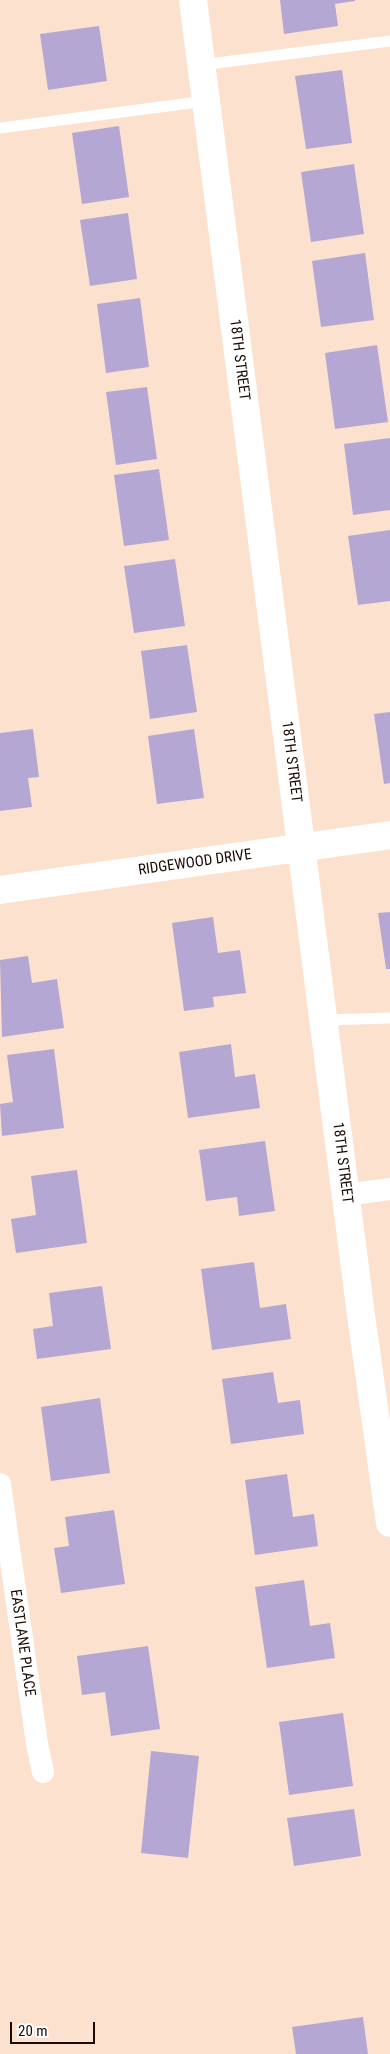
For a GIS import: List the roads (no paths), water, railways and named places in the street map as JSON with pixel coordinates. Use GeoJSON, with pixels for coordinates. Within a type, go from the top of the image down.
{"type":"FeatureCollection","features":[{"type":"Feature","properties":{"kind":"street","name":"18TH STREET"},"geometry":{"type":"LineString","coordinates":[[193,0],[346,1195],[386,1456],[390,1523]]}},
{"type":"Feature","properties":{"kind":"street","name":"RIDGEWOOD DRIVE"},"geometry":{"type":"LineString","coordinates":[[0,890],[390,835]]}},
{"type":"Feature","properties":{"kind":"street"},"geometry":{"type":"LineString","coordinates":[[346,1195],[390,1189]]}},
{"type":"Feature","properties":{"kind":"street","name":"EASTLANE PLACE"},"geometry":{"type":"LineString","coordinates":[[0,1484],[36,1744],[43,1772]]}},
{"type":"Feature","properties":{"kind":"lane"},"geometry":{"type":"LineString","coordinates":[[202,65],[390,41]]}},
{"type":"Feature","properties":{"kind":"lane"},"geometry":{"type":"LineString","coordinates":[[0,128],[206,100]]}},
{"type":"Feature","properties":{"kind":"lane"},"geometry":{"type":"LineString","coordinates":[[324,1020],[390,1018]]}}]}
